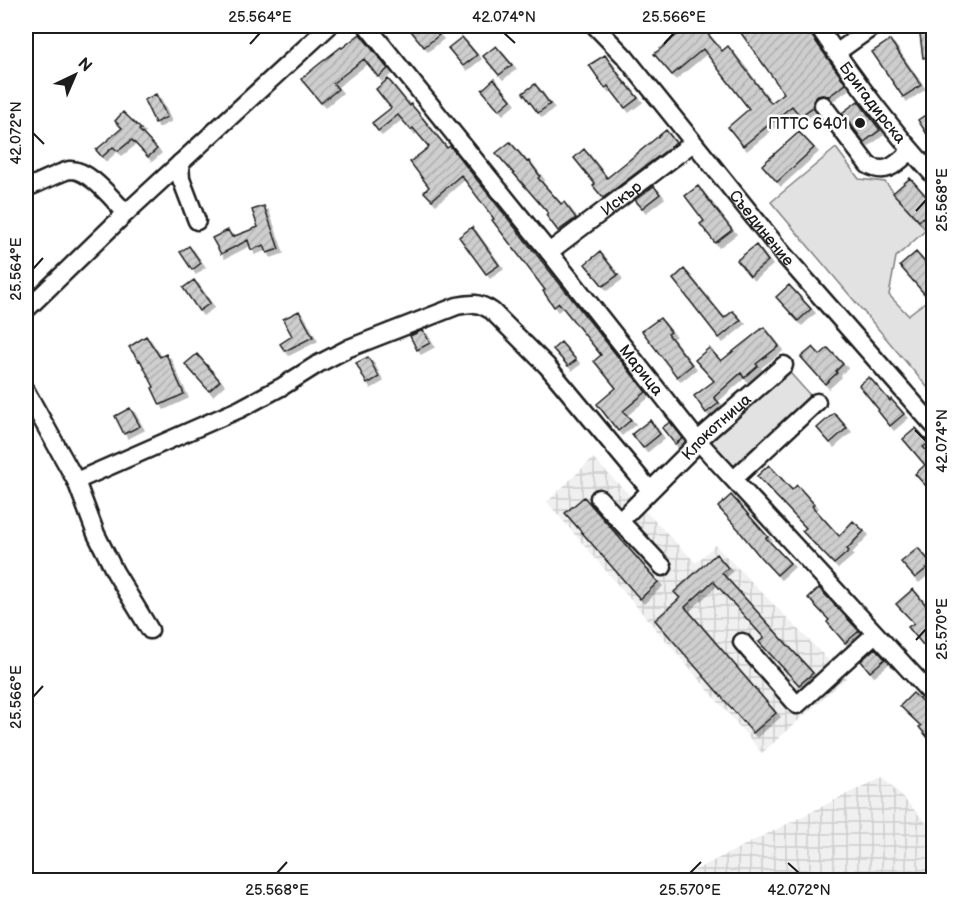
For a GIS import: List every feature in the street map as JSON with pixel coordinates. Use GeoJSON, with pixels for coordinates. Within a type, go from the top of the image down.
{"type":"FeatureCollection","features":[{"type":"Feature","properties":{"kind":"street"},"geometry":{"type":"LineString","coordinates":[[26,310],[126,213],[329,26]]}},
{"type":"Feature","properties":{"kind":"street","name":"Марица"},"geometry":{"type":"LineString","coordinates":[[367,26],[698,441],[933,698]]}},
{"type":"Feature","properties":{"kind":"street","name":"Съединение"},"geometry":{"type":"LineString","coordinates":[[595,26],[625,57],[784,255],[933,426]]}},
{"type":"Feature","properties":{"kind":"street","name":"Бригадирска"},"geometry":{"type":"LineString","coordinates":[[818,26],[911,151],[933,176]]}},
{"type":"Feature","properties":{"kind":"street"},"geometry":{"type":"LineString","coordinates":[[836,53],[874,26]]}},
{"type":"Feature","properties":{"kind":"street"},"geometry":{"type":"LineString","coordinates":[[823,105],[868,165],[875,169],[885,170],[893,167],[911,151]]}},
{"type":"Feature","properties":{"kind":"street","name":"Искър"},"geometry":{"type":"LineString","coordinates":[[549,252],[693,144]]}},
{"type":"Feature","properties":{"kind":"street"},"geometry":{"type":"LineString","coordinates":[[180,163],[181,179],[197,221]]}},
{"type":"Feature","properties":{"kind":"street"},"geometry":{"type":"LineString","coordinates":[[26,188],[68,170],[81,171],[126,213]]}},
{"type":"Feature","properties":{"kind":"street"},"geometry":{"type":"LineString","coordinates":[[76,481],[240,409],[349,348],[457,306],[472,303],[482,305],[492,311],[547,366],[650,490]]}},
{"type":"Feature","properties":{"kind":"street","name":"Клокотница"},"geometry":{"type":"LineString","coordinates":[[620,521],[704,435],[784,365]]}},
{"type":"Feature","properties":{"kind":"street"},"geometry":{"type":"LineString","coordinates":[[26,391],[76,481],[96,534],[115,572],[150,630]]}},
{"type":"Feature","properties":{"kind":"street"},"geometry":{"type":"LineString","coordinates":[[734,479],[818,402]]}},
{"type":"Feature","properties":{"kind":"street"},"geometry":{"type":"LineString","coordinates":[[599,498],[663,567]]}},
{"type":"Feature","properties":{"kind":"street"},"geometry":{"type":"LineString","coordinates":[[742,642],[797,705],[875,634]]}},
{"type":"Feature","properties":{"kind":"shaded area"},"geometry":{"type":"Polygon","coordinates":[[[836,148],[859,179],[885,182],[926,230],[896,257],[889,295],[908,315],[933,296],[933,394],[771,202],[836,148]]]}},
{"type":"Feature","properties":{"kind":"shaded area"},"geometry":{"type":"Polygon","coordinates":[[[783,365],[817,403],[734,475],[706,442],[783,365]]]}},
{"type":"Feature","properties":{"kind":"shaded area"},"geometry":{"type":"Polygon","coordinates":[[[593,458],[696,563],[715,545],[846,678],[762,753],[547,502],[593,458]]]}},
{"type":"Feature","properties":{"kind":"shaded area"},"geometry":{"type":"Polygon","coordinates":[[[883,776],[933,830],[933,880],[675,880],[883,776]]]}},
{"type":"Feature","properties":{"kind":"building"},"geometry":{"type":"Polygon","coordinates":[[[407,26],[431,26],[439,35],[424,47],[407,26]]]}},
{"type":"Feature","properties":{"kind":"building"},"geometry":{"type":"Polygon","coordinates":[[[688,26],[701,26],[722,51],[728,46],[771,103],[784,93],[736,26],[808,26],[809,32],[846,84],[829,96],[817,96],[813,101],[813,107],[800,116],[792,106],[743,146],[728,127],[749,109],[703,49],[672,75],[654,54],[688,26]]]}},
{"type":"Feature","properties":{"kind":"building"},"geometry":{"type":"Polygon","coordinates":[[[919,26],[933,26],[933,57],[923,58],[919,26]]]}},
{"type":"Feature","properties":{"kind":"building"},"geometry":{"type":"Polygon","coordinates":[[[360,34],[388,69],[378,77],[364,59],[333,83],[338,89],[321,103],[301,79],[360,34]]]}},
{"type":"Feature","properties":{"kind":"building"},"geometry":{"type":"Polygon","coordinates":[[[462,37],[477,55],[463,66],[448,48],[462,37]]]}},
{"type":"Feature","properties":{"kind":"building"},"geometry":{"type":"Polygon","coordinates":[[[890,40],[921,85],[903,97],[872,52],[890,40]]]}},
{"type":"Feature","properties":{"kind":"building"},"geometry":{"type":"Polygon","coordinates":[[[496,46],[512,65],[499,75],[483,56],[496,46]]]}},
{"type":"Feature","properties":{"kind":"building"},"geometry":{"type":"Polygon","coordinates":[[[605,55],[638,98],[625,108],[608,86],[605,88],[589,65],[605,55]]]}},
{"type":"Feature","properties":{"kind":"building"},"geometry":{"type":"Polygon","coordinates":[[[388,79],[447,148],[450,146],[646,392],[623,411],[631,420],[618,431],[597,404],[616,388],[594,361],[601,355],[559,303],[554,307],[543,291],[545,290],[461,175],[432,200],[424,192],[429,187],[410,162],[429,147],[398,115],[378,131],[372,123],[391,108],[376,89],[388,79]]]}},
{"type":"Feature","properties":{"kind":"building"},"geometry":{"type":"Polygon","coordinates":[[[494,79],[511,100],[499,110],[482,90],[494,79]]]}},
{"type":"Feature","properties":{"kind":"building"},"geometry":{"type":"Polygon","coordinates":[[[535,84],[550,104],[538,113],[523,93],[535,84]]]}},
{"type":"Feature","properties":{"kind":"building"},"geometry":{"type":"Polygon","coordinates":[[[156,94],[167,117],[155,123],[144,100],[156,94]]]}},
{"type":"Feature","properties":{"kind":"building","name":"ПТТС 6401"},"geometry":{"type":"Polygon","coordinates":[[[858,101],[880,130],[864,142],[842,113],[858,101]]]}},
{"type":"Feature","properties":{"kind":"building"},"geometry":{"type":"Polygon","coordinates":[[[933,110],[933,144],[918,120],[933,110]]]}},
{"type":"Feature","properties":{"kind":"building"},"geometry":{"type":"Polygon","coordinates":[[[123,112],[157,149],[148,157],[132,140],[118,151],[113,147],[102,157],[96,150],[122,128],[115,121],[123,112]]]}},
{"type":"Feature","properties":{"kind":"building"},"geometry":{"type":"Polygon","coordinates":[[[666,130],[676,143],[603,198],[574,158],[584,149],[607,178],[666,130]]]}},
{"type":"Feature","properties":{"kind":"building"},"geometry":{"type":"Polygon","coordinates":[[[799,132],[814,148],[777,182],[762,165],[799,132]]]}},
{"type":"Feature","properties":{"kind":"building"},"geometry":{"type":"Polygon","coordinates":[[[510,142],[527,162],[529,161],[540,176],[538,178],[561,204],[564,202],[576,218],[558,231],[546,215],[548,213],[496,153],[510,142]]]}},
{"type":"Feature","properties":{"kind":"building"},"geometry":{"type":"Polygon","coordinates":[[[910,178],[933,204],[933,208],[919,221],[893,193],[910,178]]]}},
{"type":"Feature","properties":{"kind":"building"},"geometry":{"type":"Polygon","coordinates":[[[654,186],[660,194],[642,208],[635,200],[654,186]]]}},
{"type":"Feature","properties":{"kind":"building"},"geometry":{"type":"Polygon","coordinates":[[[698,186],[732,230],[715,243],[700,224],[704,221],[685,196],[698,186]]]}},
{"type":"Feature","properties":{"kind":"building"},"geometry":{"type":"Polygon","coordinates":[[[264,206],[279,249],[267,253],[264,245],[251,250],[248,240],[221,254],[212,238],[228,230],[232,237],[258,227],[252,210],[264,206]]]}},
{"type":"Feature","properties":{"kind":"building"},"geometry":{"type":"Polygon","coordinates":[[[472,227],[499,265],[486,274],[459,237],[472,227]]]}},
{"type":"Feature","properties":{"kind":"building"},"geometry":{"type":"Polygon","coordinates":[[[756,245],[768,261],[750,276],[737,260],[756,245]]]}},
{"type":"Feature","properties":{"kind":"building"},"geometry":{"type":"Polygon","coordinates":[[[189,246],[201,263],[192,270],[180,252],[189,246]]]}},
{"type":"Feature","properties":{"kind":"building"},"geometry":{"type":"Polygon","coordinates":[[[600,252],[618,275],[603,286],[585,264],[600,252]]]}},
{"type":"Feature","properties":{"kind":"building"},"geometry":{"type":"Polygon","coordinates":[[[916,252],[933,272],[933,294],[928,298],[900,266],[916,252]]]}},
{"type":"Feature","properties":{"kind":"building"},"geometry":{"type":"Polygon","coordinates":[[[684,269],[724,318],[733,311],[741,320],[719,338],[673,279],[684,269]]]}},
{"type":"Feature","properties":{"kind":"building"},"geometry":{"type":"Polygon","coordinates":[[[194,280],[210,303],[199,311],[183,288],[194,280]]]}},
{"type":"Feature","properties":{"kind":"building"},"geometry":{"type":"Polygon","coordinates":[[[789,285],[811,309],[798,321],[776,297],[789,285]]]}},
{"type":"Feature","properties":{"kind":"building"},"geometry":{"type":"Polygon","coordinates":[[[299,311],[313,337],[285,351],[280,344],[292,336],[283,319],[299,311]]]}},
{"type":"Feature","properties":{"kind":"building"},"geometry":{"type":"Polygon","coordinates":[[[660,318],[671,332],[668,334],[692,365],[677,377],[642,331],[660,318]]]}},
{"type":"Feature","properties":{"kind":"building"},"geometry":{"type":"Polygon","coordinates":[[[764,327],[779,346],[756,364],[758,366],[744,378],[741,373],[714,397],[719,403],[706,413],[694,396],[714,381],[695,360],[709,348],[721,361],[764,327]]]}},
{"type":"Feature","properties":{"kind":"building"},"geometry":{"type":"Polygon","coordinates":[[[423,330],[430,343],[417,350],[410,336],[423,330]]]}},
{"type":"Feature","properties":{"kind":"building"},"geometry":{"type":"Polygon","coordinates":[[[146,336],[160,357],[166,354],[184,394],[160,405],[152,388],[154,387],[140,360],[129,347],[146,336]]]}},
{"type":"Feature","properties":{"kind":"building"},"geometry":{"type":"Polygon","coordinates":[[[561,342],[576,360],[568,366],[553,349],[561,342]]]}},
{"type":"Feature","properties":{"kind":"building"},"geometry":{"type":"Polygon","coordinates":[[[813,347],[820,355],[828,348],[843,364],[825,384],[801,357],[813,347]]]}},
{"type":"Feature","properties":{"kind":"building"},"geometry":{"type":"Polygon","coordinates":[[[197,354],[220,381],[209,391],[185,364],[197,354]]]}},
{"type":"Feature","properties":{"kind":"building"},"geometry":{"type":"Polygon","coordinates":[[[368,357],[379,377],[367,384],[356,363],[368,357]]]}},
{"type":"Feature","properties":{"kind":"building"},"geometry":{"type":"Polygon","coordinates":[[[869,377],[904,414],[890,426],[859,385],[869,377]]]}},
{"type":"Feature","properties":{"kind":"building"},"geometry":{"type":"Polygon","coordinates":[[[130,408],[140,426],[124,434],[115,416],[130,408]]]}},
{"type":"Feature","properties":{"kind":"building"},"geometry":{"type":"Polygon","coordinates":[[[834,413],[847,428],[830,443],[817,428],[834,413]]]}},
{"type":"Feature","properties":{"kind":"building"},"geometry":{"type":"Polygon","coordinates":[[[650,420],[660,434],[643,448],[632,434],[650,420]]]}},
{"type":"Feature","properties":{"kind":"building"},"geometry":{"type":"Polygon","coordinates":[[[670,422],[683,438],[675,444],[662,428],[670,422]]]}},
{"type":"Feature","properties":{"kind":"building"},"geometry":{"type":"Polygon","coordinates":[[[916,428],[929,443],[923,447],[933,457],[933,478],[925,485],[915,474],[925,465],[903,439],[916,428]]]}},
{"type":"Feature","properties":{"kind":"building"},"geometry":{"type":"Polygon","coordinates":[[[769,465],[792,490],[797,485],[839,536],[853,521],[864,531],[847,549],[849,551],[834,564],[802,531],[806,528],[757,476],[769,465]]]}},
{"type":"Feature","properties":{"kind":"building"},"geometry":{"type":"Polygon","coordinates":[[[731,495],[790,563],[777,575],[718,507],[731,495]]]}},
{"type":"Feature","properties":{"kind":"building"},"geometry":{"type":"Polygon","coordinates":[[[584,497],[658,582],[640,599],[565,513],[584,497]]]}},
{"type":"Feature","properties":{"kind":"building"},"geometry":{"type":"Polygon","coordinates":[[[918,548],[932,564],[915,578],[901,562],[918,548]]]}},
{"type":"Feature","properties":{"kind":"building"},"geometry":{"type":"Polygon","coordinates":[[[716,554],[728,568],[722,573],[813,673],[799,685],[759,642],[764,638],[713,581],[685,607],[776,713],[753,733],[655,620],[680,598],[674,592],[716,554]]]}},
{"type":"Feature","properties":{"kind":"building"},"geometry":{"type":"Polygon","coordinates":[[[819,588],[859,631],[845,643],[827,622],[829,620],[808,598],[819,588]]]}},
{"type":"Feature","properties":{"kind":"building"},"geometry":{"type":"Polygon","coordinates":[[[913,589],[933,614],[933,657],[908,627],[914,623],[896,604],[913,589]]]}},
{"type":"Feature","properties":{"kind":"building"},"geometry":{"type":"Polygon","coordinates":[[[875,648],[885,659],[870,672],[861,661],[875,648]]]}},
{"type":"Feature","properties":{"kind":"building"},"geometry":{"type":"Polygon","coordinates":[[[913,693],[925,704],[924,706],[933,717],[933,744],[919,727],[921,726],[900,706],[913,693]]]}},
{"type":"Feature","properties":{"kind":"place","name":"ПТТС 6401"},"geometry":{"type":"Point","coordinates":[860,123]}}]}
